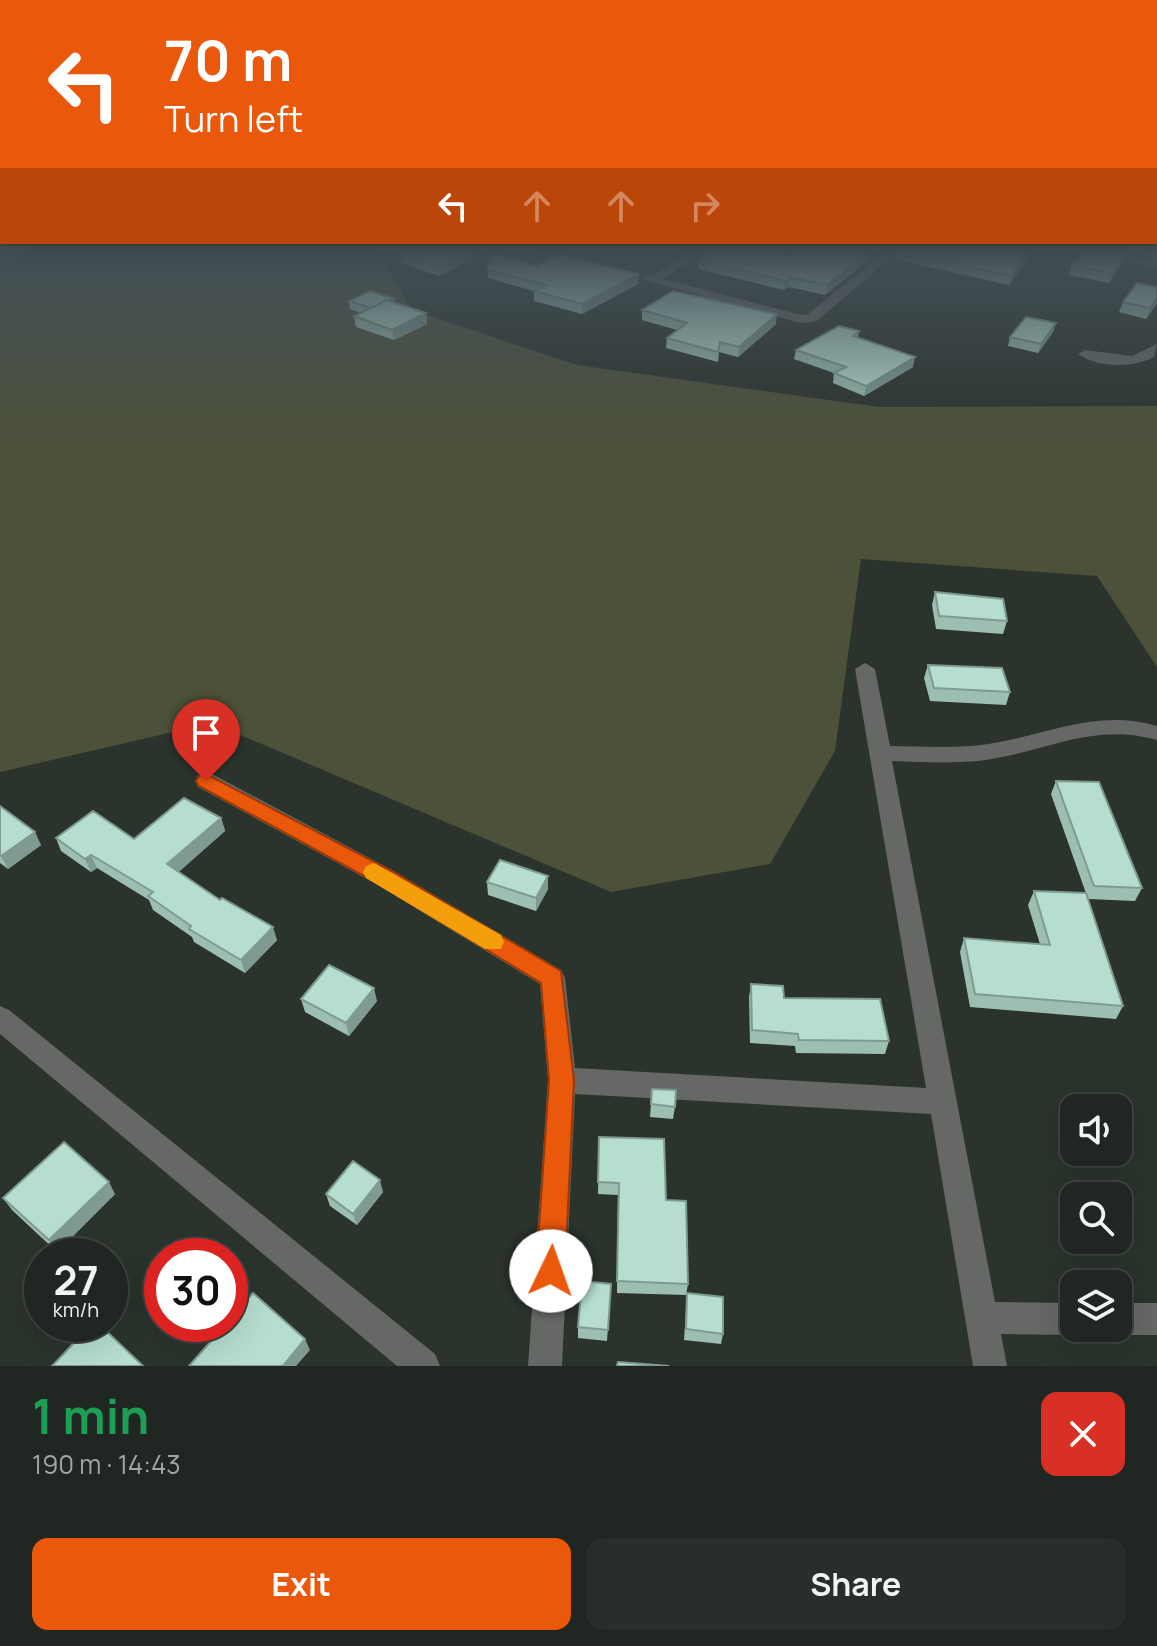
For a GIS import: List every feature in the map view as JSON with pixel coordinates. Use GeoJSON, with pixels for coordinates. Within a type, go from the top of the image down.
{"type":"FeatureCollection","features":[{"type":"Feature","properties":{"kind":"street"},"geometry":{"type":"LineString","coordinates":[[783,315],[801,319],[816,315]]}},
{"type":"Feature","properties":{"kind":"street"},"geometry":{"type":"LineString","coordinates":[[1085,354],[1125,363],[1150,355],[1157,348]]}},
{"type":"Feature","properties":{"kind":"street"},"geometry":{"type":"LineString","coordinates":[[865,669],[990,1366]]}},
{"type":"Feature","properties":{"kind":"street"},"geometry":{"type":"LineString","coordinates":[[880,754],[983,753],[1029,746],[1105,725],[1126,724],[1157,733]]}},
{"type":"Feature","properties":{"kind":"street"},"geometry":{"type":"LineString","coordinates":[[206,781],[384,877],[552,978],[562,1080],[545,1366]]}},
{"type":"Feature","properties":{"kind":"street"},"geometry":{"type":"LineString","coordinates":[[0,1018],[423,1366]]}},
{"type":"Feature","properties":{"kind":"street"},"geometry":{"type":"LineString","coordinates":[[562,1080],[943,1102]]}},
{"type":"Feature","properties":{"kind":"street"},"geometry":{"type":"LineString","coordinates":[[982,1318],[1060,1319]]}},
{"type":"Feature","properties":{"kind":"street"},"geometry":{"type":"LineString","coordinates":[[1132,1319],[1157,1319]]}},
{"type":"Feature","properties":{"kind":"green space"},"geometry":{"type":"Polygon","coordinates":[[[0,315],[426,315],[577,365],[880,407],[1157,406],[1157,667],[1097,576],[861,559],[835,751],[770,864],[611,892],[212,723],[0,772],[0,315]]]}},
{"type":"Feature","properties":{"kind":"building"},"geometry":{"type":"Polygon","coordinates":[[[357,315],[423,315],[392,330],[354,316],[357,315]]]}},
{"type":"Feature","properties":{"kind":"building"},"geometry":{"type":"Polygon","coordinates":[[[658,315],[776,315],[739,347],[720,342],[718,352],[667,338],[687,323],[658,315]]]}},
{"type":"Feature","properties":{"kind":"building"},"geometry":{"type":"Polygon","coordinates":[[[1026,317],[1056,323],[1041,344],[1010,337],[1026,317]]]}},
{"type":"Feature","properties":{"kind":"building"},"geometry":{"type":"Polygon","coordinates":[[[839,326],[859,331],[853,336],[915,357],[866,386],[834,373],[846,367],[796,350],[839,326]]]}},
{"type":"Feature","properties":{"kind":"building"},"geometry":{"type":"Polygon","coordinates":[[[935,592],[1003,599],[1007,621],[939,616],[935,592]]]}},
{"type":"Feature","properties":{"kind":"building"},"geometry":{"type":"Polygon","coordinates":[[[928,665],[1002,668],[1010,692],[934,688],[928,665]]]}},
{"type":"Feature","properties":{"kind":"building"},"geometry":{"type":"Polygon","coordinates":[[[1056,781],[1099,782],[1142,888],[1094,886],[1056,781]]]}},
{"type":"Feature","properties":{"kind":"building"},"geometry":{"type":"Polygon","coordinates":[[[184,798],[221,818],[167,864],[220,900],[222,898],[273,927],[241,960],[189,929],[191,926],[148,896],[153,892],[91,855],[85,859],[56,838],[93,811],[134,839],[184,798]]]}},
{"type":"Feature","properties":{"kind":"building"},"geometry":{"type":"Polygon","coordinates":[[[0,806],[35,832],[1,856],[0,855],[0,806]]]}},
{"type":"Feature","properties":{"kind":"building"},"geometry":{"type":"Polygon","coordinates":[[[500,860],[548,876],[536,898],[487,882],[500,860]]]}},
{"type":"Feature","properties":{"kind":"building"},"geometry":{"type":"Polygon","coordinates":[[[1034,891],[1086,893],[1123,1006],[975,994],[964,938],[1050,945],[1034,891]]]}},
{"type":"Feature","properties":{"kind":"building"},"geometry":{"type":"Polygon","coordinates":[[[329,965],[374,988],[346,1023],[301,999],[329,965]]]}},
{"type":"Feature","properties":{"kind":"building"},"geometry":{"type":"Polygon","coordinates":[[[751,984],[783,986],[784,998],[880,999],[889,1041],[799,1040],[798,1034],[752,1030],[751,984]]]}},
{"type":"Feature","properties":{"kind":"building"},"geometry":{"type":"Polygon","coordinates":[[[652,1089],[676,1090],[675,1107],[651,1104],[652,1089]]]}},
{"type":"Feature","properties":{"kind":"building"},"geometry":{"type":"Polygon","coordinates":[[[599,1137],[664,1139],[666,1200],[686,1201],[688,1284],[617,1281],[619,1183],[598,1182],[599,1137]]]}},
{"type":"Feature","properties":{"kind":"building"},"geometry":{"type":"Polygon","coordinates":[[[64,1142],[109,1182],[51,1238],[47,1238],[3,1198],[64,1142]]]}},
{"type":"Feature","properties":{"kind":"building"},"geometry":{"type":"Polygon","coordinates":[[[353,1161],[380,1180],[353,1214],[326,1194],[353,1161]]]}},
{"type":"Feature","properties":{"kind":"building"},"geometry":{"type":"Polygon","coordinates":[[[582,1281],[611,1284],[608,1330],[578,1327],[582,1281]]]}},
{"type":"Feature","properties":{"kind":"building"},"geometry":{"type":"Polygon","coordinates":[[[253,1293],[305,1339],[283,1366],[189,1366],[210,1342],[248,1342],[248,1299],[253,1293]]]}},
{"type":"Feature","properties":{"kind":"building"},"geometry":{"type":"Polygon","coordinates":[[[687,1293],[723,1297],[723,1334],[686,1329],[687,1293]]]}},
{"type":"Feature","properties":{"kind":"building"},"geometry":{"type":"Polygon","coordinates":[[[75,1342],[118,1342],[143,1366],[52,1366],[75,1342]]]}},
{"type":"Feature","properties":{"kind":"building"},"geometry":{"type":"Polygon","coordinates":[[[618,1362],[669,1366],[617,1366],[618,1362]]]}},
{"type":"Feature","properties":{"kind":"slow traffic"},"geometry":{"type":"LineString","coordinates":[[374,872],[493,942]]}},
{"type":"Feature","properties":{"kind":"route"},"geometry":{"type":"LineString","coordinates":[[206,781],[384,877],[552,978],[562,1080],[551,1271]]}}]}
